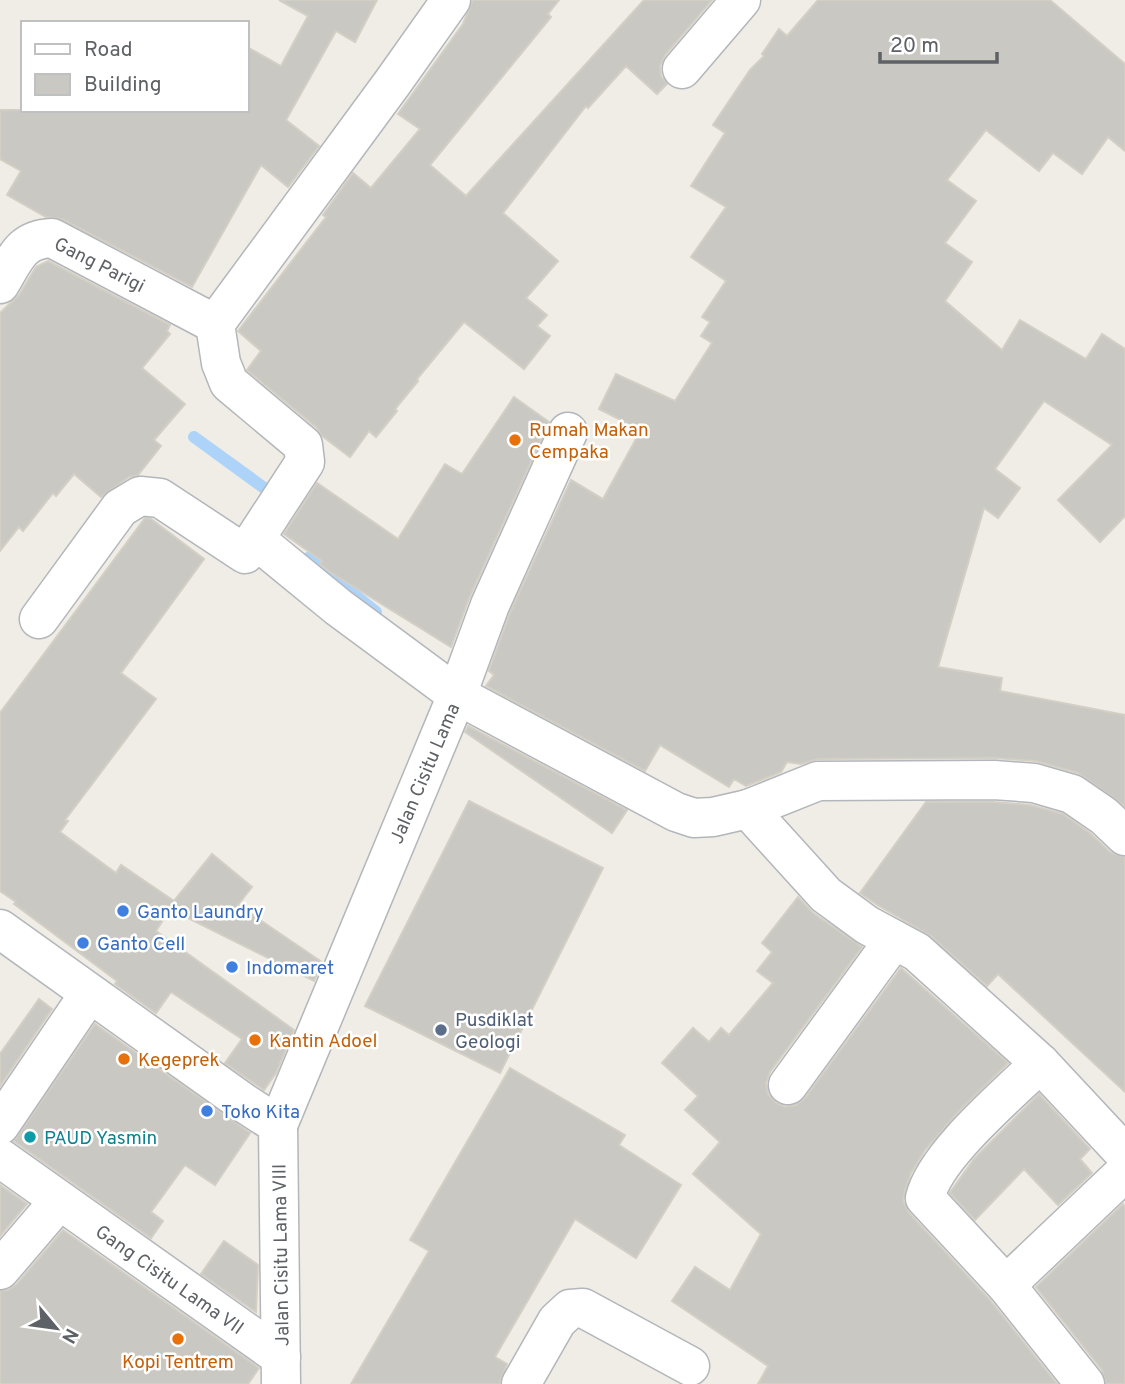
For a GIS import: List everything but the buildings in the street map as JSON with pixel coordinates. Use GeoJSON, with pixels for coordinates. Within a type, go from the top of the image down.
{"type":"FeatureCollection","features":[{"type":"Feature","properties":{"kind":"street"},"geometry":{"type":"LineString","coordinates":[[39,619],[120,508],[140,496],[160,498],[245,554],[306,462],[305,451],[303,445],[229,383],[221,363],[215,324],[450,0]]}},
{"type":"Feature","properties":{"kind":"street"},"geometry":{"type":"LineString","coordinates":[[682,69],[741,0]]}},
{"type":"Feature","properties":{"kind":"street","name":"Gang Parigi"},"geometry":{"type":"LineString","coordinates":[[0,284],[29,242],[52,238],[215,324]]}},
{"type":"Feature","properties":{"kind":"street"},"geometry":{"type":"LineString","coordinates":[[255,538],[338,607],[457,695],[490,605],[568,432]]}},
{"type":"Feature","properties":{"kind":"street","name":"Jalan Cisitu Lama"},"geometry":{"type":"LineString","coordinates":[[278,1125],[457,695],[676,812],[694,818],[713,817],[748,809],[818,780],[994,780],[1034,783],[1072,794],[1104,816],[1125,836]]}},
{"type":"Feature","properties":{"kind":"street"},"geometry":{"type":"LineString","coordinates":[[748,809],[826,895],[867,925],[917,952],[1040,1063],[1125,1154]]}},
{"type":"Feature","properties":{"kind":"street"},"geometry":{"type":"LineString","coordinates":[[0,929],[278,1125]]}},
{"type":"Feature","properties":{"kind":"street"},"geometry":{"type":"LineString","coordinates":[[788,1085],[894,940]]}},
{"type":"Feature","properties":{"kind":"street"},"geometry":{"type":"LineString","coordinates":[[0,1125],[89,994]]}},
{"type":"Feature","properties":{"kind":"street"},"geometry":{"type":"LineString","coordinates":[[1040,1063],[957,1146],[928,1183],[925,1198],[1006,1285],[1085,1384]]}},
{"type":"Feature","properties":{"kind":"street","name":"Jalan Cisitu Lama VIII"},"geometry":{"type":"LineString","coordinates":[[278,1125],[281,1371]]}},
{"type":"Feature","properties":{"kind":"street","name":"Gang Cisitu Lama VII"},"geometry":{"type":"LineString","coordinates":[[0,1158],[281,1371]]}},
{"type":"Feature","properties":{"kind":"street"},"geometry":{"type":"LineString","coordinates":[[1006,1285],[1125,1172]]}},
{"type":"Feature","properties":{"kind":"street"},"geometry":{"type":"LineString","coordinates":[[0,1270],[59,1201]]}},
{"type":"Feature","properties":{"kind":"street"},"geometry":{"type":"LineString","coordinates":[[521,1384],[558,1321],[570,1309],[583,1308],[690,1366]]}},
{"type":"Feature","properties":{"kind":"waterway"},"geometry":{"type":"LineString","coordinates":[[194,437],[267,490],[268,496],[264,502]]}},
{"type":"Feature","properties":{"kind":"waterway"},"geometry":{"type":"LineString","coordinates":[[308,558],[376,612]]}},
{"type":"Feature","properties":{"kind":"place","name":"Rumah Makan Cempaka"},"geometry":{"type":"Point","coordinates":[515,440]}},
{"type":"Feature","properties":{"kind":"place","name":"Ganto Laundry"},"geometry":{"type":"Point","coordinates":[123,911]}},
{"type":"Feature","properties":{"kind":"place","name":"Ganto Cell"},"geometry":{"type":"Point","coordinates":[83,943]}},
{"type":"Feature","properties":{"kind":"place","name":"Indomaret"},"geometry":{"type":"Point","coordinates":[232,967]}},
{"type":"Feature","properties":{"kind":"place","name":"Pusdiklat Geologi"},"geometry":{"type":"Point","coordinates":[441,1030]}},
{"type":"Feature","properties":{"kind":"place","name":"Kantin Adoel"},"geometry":{"type":"Point","coordinates":[255,1040]}},
{"type":"Feature","properties":{"kind":"place","name":"Kegeprek"},"geometry":{"type":"Point","coordinates":[124,1059]}},
{"type":"Feature","properties":{"kind":"place","name":"Toko Kita"},"geometry":{"type":"Point","coordinates":[207,1111]}},
{"type":"Feature","properties":{"kind":"place","name":"PAUD Yasmin"},"geometry":{"type":"Point","coordinates":[30,1137]}},
{"type":"Feature","properties":{"kind":"place","name":"Kopi Tentrem"},"geometry":{"type":"Point","coordinates":[178,1339]}}]}
